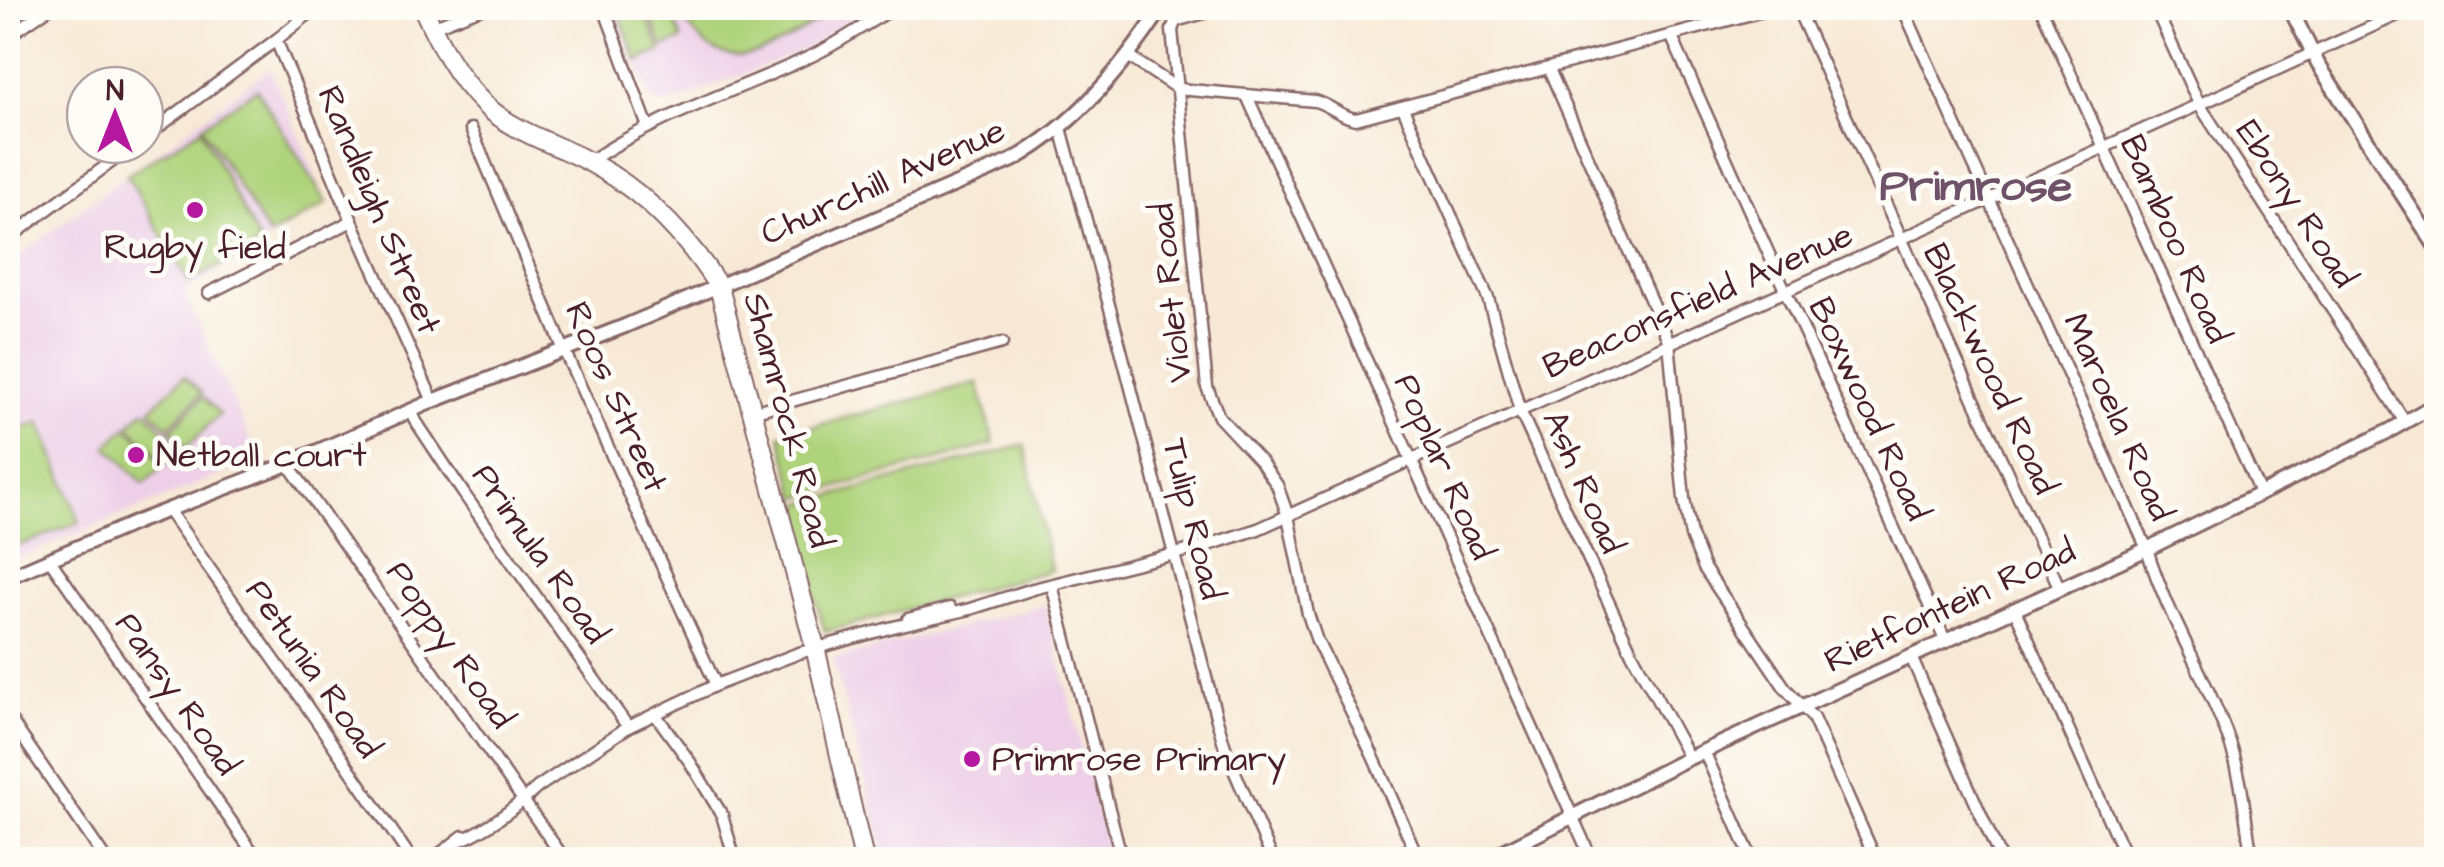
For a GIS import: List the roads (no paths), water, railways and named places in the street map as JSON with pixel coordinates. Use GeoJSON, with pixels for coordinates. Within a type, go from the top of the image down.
{"type":"FeatureCollection","features":[{"type":"Feature","properties":{"kind":"main road","name":"Shamrock Road"},"geometry":{"type":"LineString","coordinates":[[422,8],[454,68],[487,108],[536,138],[590,162],[636,192],[673,226],[718,287],[815,648],[864,860]]}},
{"type":"Feature","properties":{"kind":"street"},"geometry":{"type":"LineString","coordinates":[[8,36],[50,8]]}},
{"type":"Feature","properties":{"kind":"street"},"geometry":{"type":"LineString","coordinates":[[432,28],[481,8]]}},
{"type":"Feature","properties":{"kind":"street"},"geometry":{"type":"LineString","coordinates":[[604,8],[648,127]]}},
{"type":"Feature","properties":{"kind":"street"},"geometry":{"type":"LineString","coordinates":[[590,162],[648,127],[812,56],[895,8]]}},
{"type":"Feature","properties":{"kind":"street","name":"Churchill Avenue"},"geometry":{"type":"LineString","coordinates":[[8,577],[288,464],[433,400],[718,287],[1013,160],[1061,128],[1102,88],[1160,8]]}},
{"type":"Feature","properties":{"kind":"street","name":"Violet Road"},"geometry":{"type":"LineString","coordinates":[[1222,8],[1175,22],[1172,36],[1207,387],[1219,417],[1270,474],[1282,497],[1317,641],[1420,860]]}},
{"type":"Feature","properties":{"kind":"street"},"geometry":{"type":"LineString","coordinates":[[1128,56],[1178,89],[1315,101],[1356,119],[1774,8]]}},
{"type":"Feature","properties":{"kind":"street","name":"Blackwood Road"},"geometry":{"type":"LineString","coordinates":[[1797,8],[2060,589]]}},
{"type":"Feature","properties":{"kind":"street","name":"Maroela Road"},"geometry":{"type":"LineString","coordinates":[[1903,8],[2227,733],[2235,756],[2252,860]]}},
{"type":"Feature","properties":{"kind":"street","name":"Bamboo Road"},"geometry":{"type":"LineString","coordinates":[[2041,8],[2260,494]]}},
{"type":"Feature","properties":{"kind":"street","name":"Ebony Road"},"geometry":{"type":"LineString","coordinates":[[2155,8],[2199,104],[2405,422]]}},
{"type":"Feature","properties":{"kind":"street"},"geometry":{"type":"LineString","coordinates":[[2290,8],[2311,52],[2436,248]]}},
{"type":"Feature","properties":{"kind":"street","name":"Beaconsfield Avenue"},"geometry":{"type":"LineString","coordinates":[[432,860],[476,834],[523,797],[628,727],[716,685],[907,619],[1232,539],[2413,8]]}},
{"type":"Feature","properties":{"kind":"street"},"geometry":{"type":"LineString","coordinates":[[165,122],[276,40],[310,9]]}},
{"type":"Feature","properties":{"kind":"street","name":"Boxwood Road"},"geometry":{"type":"LineString","coordinates":[[1671,34],[1946,642]]}},
{"type":"Feature","properties":{"kind":"street","name":"Randleigh Street"},"geometry":{"type":"LineString","coordinates":[[276,40],[352,222],[433,400]]}},
{"type":"Feature","properties":{"kind":"street"},"geometry":{"type":"LineString","coordinates":[[1548,69],[1669,342],[1684,499],[1691,536],[1704,568],[1785,688],[1813,718],[1876,860]]}},
{"type":"Feature","properties":{"kind":"street","name":"Poplar Road"},"geometry":{"type":"LineString","coordinates":[[1247,96],[1592,860]]}},
{"type":"Feature","properties":{"kind":"street","name":"Ash Road"},"geometry":{"type":"LineString","coordinates":[[1403,108],[1488,298],[1520,411],[1632,653],[1688,758]]}},
{"type":"Feature","properties":{"kind":"street","name":"Tulip Road"},"geometry":{"type":"LineString","coordinates":[[1061,128],[1227,754],[1273,860]]}},
{"type":"Feature","properties":{"kind":"street","name":"Roos Street"},"geometry":{"type":"LineString","coordinates":[[471,129],[564,350],[716,685]]}},
{"type":"Feature","properties":{"kind":"street"},"geometry":{"type":"LineString","coordinates":[[8,239],[107,165]]}},
{"type":"Feature","properties":{"kind":"street"},"geometry":{"type":"LineString","coordinates":[[209,293],[352,222]]}},
{"type":"Feature","properties":{"kind":"street"},"geometry":{"type":"LineString","coordinates":[[752,412],[1002,342]]}},
{"type":"Feature","properties":{"kind":"street","name":"Rietfontein Road"},"geometry":{"type":"LineString","coordinates":[[1486,860],[1688,758],[2260,494],[2436,404]]}},
{"type":"Feature","properties":{"kind":"street","name":"Primula Road"},"geometry":{"type":"LineString","coordinates":[[409,411],[628,727]]}},
{"type":"Feature","properties":{"kind":"street","name":"Poppy Road"},"geometry":{"type":"LineString","coordinates":[[288,464],[565,860]]}},
{"type":"Feature","properties":{"kind":"street","name":"Petunia Road"},"geometry":{"type":"LineString","coordinates":[[168,510],[412,860]]}},
{"type":"Feature","properties":{"kind":"street","name":"Pansy Road"},"geometry":{"type":"LineString","coordinates":[[50,560],[258,860]]}},
{"type":"Feature","properties":{"kind":"street"},"geometry":{"type":"LineString","coordinates":[[1052,585],[1122,860]]}},
{"type":"Feature","properties":{"kind":"street"},"geometry":{"type":"LineString","coordinates":[[2014,610],[2127,860]]}},
{"type":"Feature","properties":{"kind":"street"},"geometry":{"type":"LineString","coordinates":[[1910,657],[2002,860]]}},
{"type":"Feature","properties":{"kind":"street"},"geometry":{"type":"LineString","coordinates":[[654,714],[690,762],[722,815],[735,860]]}},
{"type":"Feature","properties":{"kind":"street"},"geometry":{"type":"LineString","coordinates":[[8,716],[106,860]]}},
{"type":"Feature","properties":{"kind":"street"},"geometry":{"type":"LineString","coordinates":[[1704,751],[1752,860]]}},
{"type":"Feature","properties":{"kind":"place","name":"Rugby field"},"geometry":{"type":"Point","coordinates":[195,210]}},
{"type":"Feature","properties":{"kind":"place","name":"Netball court"},"geometry":{"type":"Point","coordinates":[136,455]}},
{"type":"Feature","properties":{"kind":"place","name":"Primrose Primary"},"geometry":{"type":"Point","coordinates":[972,759]}},
{"type":"Feature","properties":{"kind":"district","name":"Primrose"},"geometry":{"type":"Point","coordinates":[1976,187]}}]}
